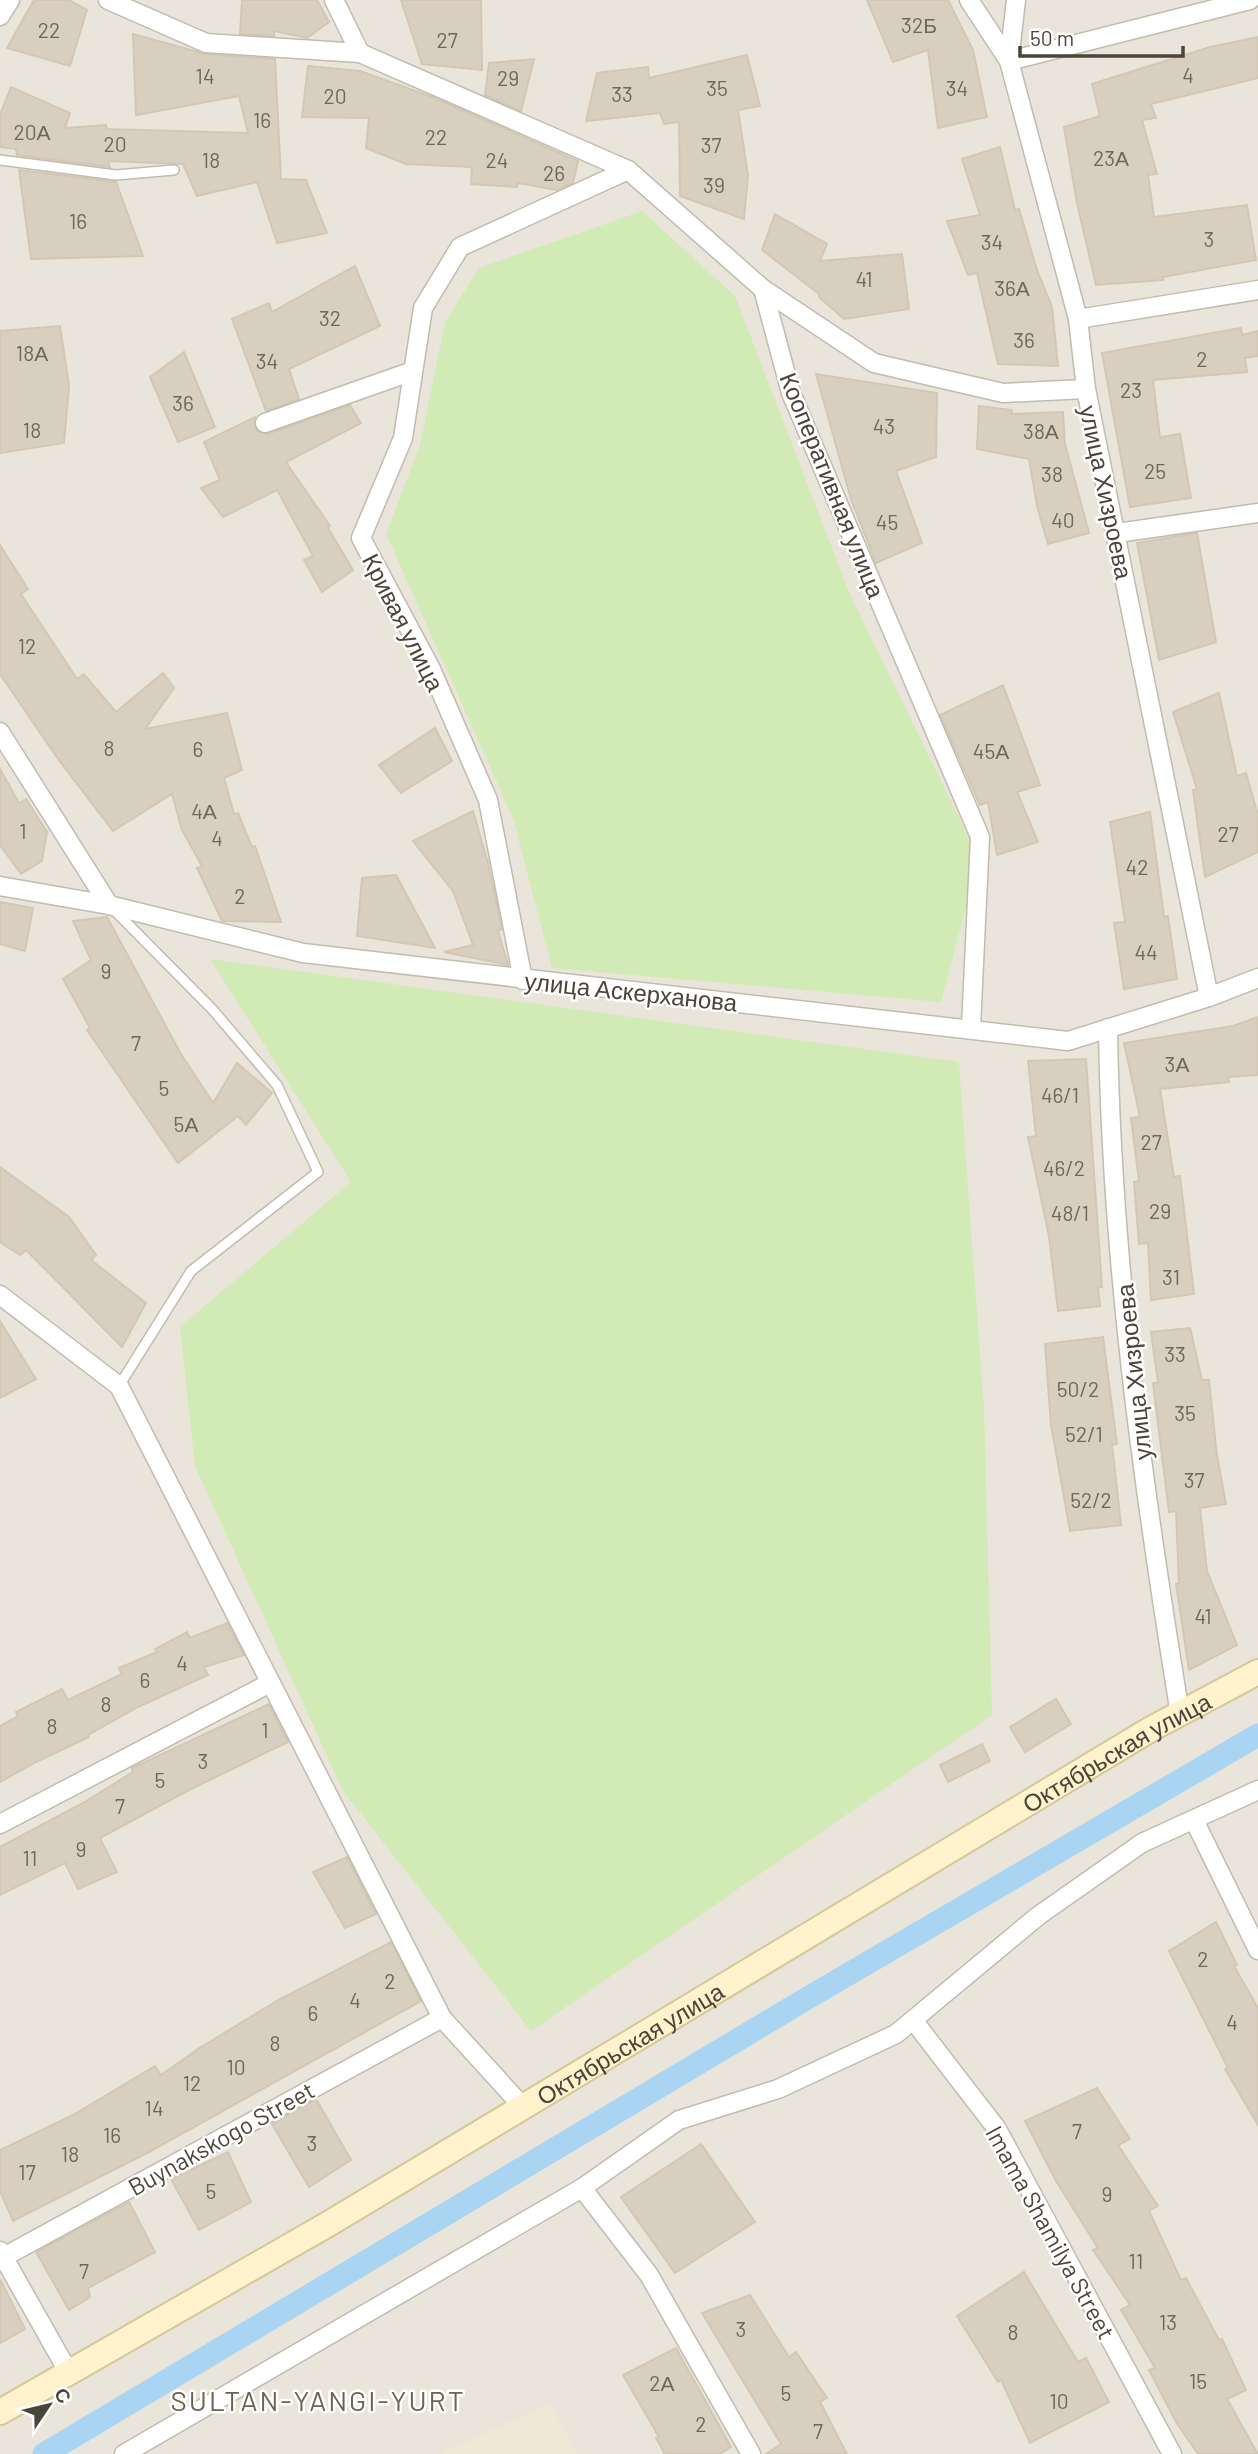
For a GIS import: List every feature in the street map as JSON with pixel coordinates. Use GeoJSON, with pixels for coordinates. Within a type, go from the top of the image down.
{"type":"FeatureCollection","features":[{"type":"Feature","properties":{"kind":"street"},"geometry":{"type":"LineString","coordinates":[[0,16],[10,0]]}},
{"type":"Feature","properties":{"kind":"street"},"geometry":{"type":"LineString","coordinates":[[108,0],[206,43],[360,53],[628,170],[763,289],[874,363],[1003,393],[1086,389]]}},
{"type":"Feature","properties":{"kind":"street"},"geometry":{"type":"LineString","coordinates":[[334,0],[360,53]]}},
{"type":"Feature","properties":{"kind":"street","name":"улица Хизроева"},"geometry":{"type":"LineString","coordinates":[[969,0],[1009,61],[1078,319],[1086,389],[1209,998]]}},
{"type":"Feature","properties":{"kind":"street"},"geometry":{"type":"LineString","coordinates":[[1016,0],[1009,61],[1250,0]]}},
{"type":"Feature","properties":{"kind":"street","name":"Кривая улица"},"geometry":{"type":"LineString","coordinates":[[523,980],[488,800],[430,669],[361,538],[402,438],[423,308],[460,247],[628,170]]}},
{"type":"Feature","properties":{"kind":"street","name":"Кооперативная улица"},"geometry":{"type":"LineString","coordinates":[[763,289],[791,394],[980,837],[971,1027]]}},
{"type":"Feature","properties":{"kind":"street"},"geometry":{"type":"LineString","coordinates":[[1078,319],[1258,290]]}},
{"type":"Feature","properties":{"kind":"street"},"geometry":{"type":"LineString","coordinates":[[265,423],[413,371]]}},
{"type":"Feature","properties":{"kind":"street"},"geometry":{"type":"LineString","coordinates":[[1117,533],[1258,513]]}},
{"type":"Feature","properties":{"kind":"street"},"geometry":{"type":"LineString","coordinates":[[0,732],[109,905]]}},
{"type":"Feature","properties":{"kind":"street","name":"улица Аскерханова"},"geometry":{"type":"LineString","coordinates":[[0,887],[109,905],[303,953],[523,980],[971,1027],[1068,1041],[1209,998],[1258,978]]}},
{"type":"Feature","properties":{"kind":"street","name":"улица Хизроева"},"geometry":{"type":"LineString","coordinates":[[1108,1028],[1110,1145],[1149,1525],[1180,1714]]}},
{"type":"Feature","properties":{"kind":"street"},"geometry":{"type":"LineString","coordinates":[[0,1296],[119,1386],[442,2018],[523,2107]]}},
{"type":"Feature","properties":{"kind":"street","name":"Октябрьская улица"},"geometry":{"type":"LineString","coordinates":[[0,2412],[330,2223],[1180,1714],[1258,1672]]}},
{"type":"Feature","properties":{"kind":"street"},"geometry":{"type":"LineString","coordinates":[[0,1824],[270,1683]]}},
{"type":"Feature","properties":{"kind":"street"},"geometry":{"type":"LineString","coordinates":[[124,2454],[582,2188],[679,2120],[778,2089],[895,2035],[1048,1908],[1142,1843],[1258,1790]]}},
{"type":"Feature","properties":{"kind":"street"},"geometry":{"type":"LineString","coordinates":[[1194,1820],[1258,1950]]}},
{"type":"Feature","properties":{"kind":"street","name":"Buynakskogo Street"},"geometry":{"type":"LineString","coordinates":[[1,2256],[442,2018]]}},
{"type":"Feature","properties":{"kind":"street","name":"Imama Shamilya Street"},"geometry":{"type":"LineString","coordinates":[[913,2020],[997,2129],[1172,2454]]}},
{"type":"Feature","properties":{"kind":"street"},"geometry":{"type":"LineString","coordinates":[[582,2188],[649,2276],[751,2454]]}},
{"type":"Feature","properties":{"kind":"street"},"geometry":{"type":"LineString","coordinates":[[1,2256],[69,2373]]}},
{"type":"Feature","properties":{"kind":"lane"},"geometry":{"type":"LineString","coordinates":[[0,160],[116,175],[174,170]]}},
{"type":"Feature","properties":{"kind":"lane"},"geometry":{"type":"LineString","coordinates":[[109,905],[212,1009],[277,1085],[318,1172],[191,1271],[119,1386]]}},
{"type":"Feature","properties":{"kind":"shaded area"},"geometry":{"type":"Polygon","coordinates":[[[0,0],[1258,0],[1258,2454],[0,2454],[0,0]]]}},
{"type":"Feature","properties":{"kind":"shaded area"},"geometry":{"type":"Polygon","coordinates":[[[550,2403],[577,2454],[441,2454],[550,2403]]]}},
{"type":"Feature","properties":{"kind":"green space"},"geometry":{"type":"Polygon","coordinates":[[[642,211],[735,296],[849,592],[979,859],[941,1002],[552,968],[513,818],[386,534],[420,445],[445,322],[479,268],[642,211]]]}},
{"type":"Feature","properties":{"kind":"green space"},"geometry":{"type":"Polygon","coordinates":[[[210,959],[959,1062],[984,1409],[992,1715],[531,2031],[343,1791],[195,1466],[180,1327],[351,1182],[210,959]]]}},
{"type":"Feature","properties":{"kind":"building"},"geometry":{"type":"Polygon","coordinates":[[[34,0],[69,0],[87,10],[70,66],[7,48],[34,0]]]}},
{"type":"Feature","properties":{"kind":"building"},"geometry":{"type":"Polygon","coordinates":[[[242,0],[317,0],[329,22],[307,38],[274,31],[274,36],[240,34],[242,0]]]}},
{"type":"Feature","properties":{"kind":"building"},"geometry":{"type":"Polygon","coordinates":[[[401,0],[481,0],[482,70],[422,64],[401,0]]]}},
{"type":"Feature","properties":{"kind":"building"},"geometry":{"type":"Polygon","coordinates":[[[867,0],[948,0],[973,50],[987,117],[938,128],[928,50],[893,62],[867,0]]]}},
{"type":"Feature","properties":{"kind":"building"},"geometry":{"type":"Polygon","coordinates":[[[133,34],[205,54],[275,59],[281,179],[306,180],[327,233],[277,243],[257,182],[197,196],[183,164],[108,161],[110,167],[17,155],[16,149],[0,147],[0,115],[11,87],[70,113],[65,128],[106,125],[107,129],[248,133],[239,96],[136,115],[133,34]]]}},
{"type":"Feature","properties":{"kind":"building"},"geometry":{"type":"Polygon","coordinates":[[[1258,37],[1258,78],[1151,104],[1156,118],[1142,120],[1157,174],[1148,175],[1154,217],[1247,205],[1256,260],[1163,277],[1163,280],[1096,285],[1077,203],[1064,127],[1100,116],[1092,84],[1210,47],[1258,37]]]}},
{"type":"Feature","properties":{"kind":"building"},"geometry":{"type":"Polygon","coordinates":[[[747,55],[760,106],[738,110],[748,175],[744,219],[680,196],[679,122],[664,124],[660,113],[586,121],[597,73],[648,67],[649,78],[747,55]]]}},
{"type":"Feature","properties":{"kind":"building"},"geometry":{"type":"Polygon","coordinates":[[[534,59],[521,111],[485,95],[489,63],[534,59]]]}},
{"type":"Feature","properties":{"kind":"building"},"geometry":{"type":"Polygon","coordinates":[[[308,66],[360,71],[432,97],[578,161],[573,183],[557,190],[518,183],[517,187],[471,184],[472,167],[406,164],[366,148],[369,118],[302,117],[308,66]]]}},
{"type":"Feature","properties":{"kind":"building"},"geometry":{"type":"Polygon","coordinates":[[[1000,147],[1015,210],[1019,209],[1037,270],[1052,307],[1058,366],[998,364],[977,273],[968,275],[947,221],[980,215],[962,159],[1000,147]]]}},
{"type":"Feature","properties":{"kind":"building"},"geometry":{"type":"Polygon","coordinates":[[[19,170],[116,182],[143,256],[31,259],[19,170]]]}},
{"type":"Feature","properties":{"kind":"building"},"geometry":{"type":"Polygon","coordinates":[[[775,214],[827,244],[820,261],[902,254],[909,309],[844,319],[819,297],[819,294],[762,250],[775,214]]]}},
{"type":"Feature","properties":{"kind":"building"},"geometry":{"type":"Polygon","coordinates":[[[355,266],[380,326],[289,369],[299,399],[266,411],[232,319],[269,303],[272,312],[355,266]]]}},
{"type":"Feature","properties":{"kind":"building"},"geometry":{"type":"Polygon","coordinates":[[[60,326],[69,386],[64,443],[0,453],[0,331],[60,326]]]}},
{"type":"Feature","properties":{"kind":"building"},"geometry":{"type":"Polygon","coordinates":[[[1241,328],[1242,335],[1258,331],[1258,356],[1245,358],[1247,372],[1153,380],[1160,437],[1180,434],[1191,498],[1130,507],[1102,353],[1241,328]]]}},
{"type":"Feature","properties":{"kind":"building"},"geometry":{"type":"Polygon","coordinates":[[[184,352],[215,427],[178,442],[150,377],[184,352]]]}},
{"type":"Feature","properties":{"kind":"building"},"geometry":{"type":"Polygon","coordinates":[[[816,374],[937,393],[936,457],[896,471],[922,543],[876,563],[851,499],[816,374]]]}},
{"type":"Feature","properties":{"kind":"building"},"geometry":{"type":"Polygon","coordinates":[[[350,405],[361,423],[286,462],[330,526],[328,528],[353,570],[322,592],[304,560],[313,556],[277,490],[223,517],[201,488],[220,480],[204,442],[255,417],[257,431],[268,434],[350,405]]]}},
{"type":"Feature","properties":{"kind":"building"},"geometry":{"type":"Polygon","coordinates":[[[979,406],[1012,410],[1011,414],[1063,412],[1065,444],[1089,533],[1048,544],[1037,506],[1029,459],[977,449],[979,406]]]}},
{"type":"Feature","properties":{"kind":"building"},"geometry":{"type":"Polygon","coordinates":[[[1197,533],[1216,642],[1159,660],[1137,543],[1197,533]]]}},
{"type":"Feature","properties":{"kind":"building"},"geometry":{"type":"Polygon","coordinates":[[[0,545],[28,589],[21,594],[77,679],[84,674],[116,712],[163,673],[174,688],[145,729],[227,713],[242,770],[224,778],[234,814],[238,813],[252,847],[255,846],[281,922],[222,921],[197,868],[202,866],[182,830],[172,794],[113,831],[58,759],[0,674],[0,545]]]}},
{"type":"Feature","properties":{"kind":"building"},"geometry":{"type":"Polygon","coordinates":[[[1003,685],[1040,785],[1017,792],[1038,842],[997,855],[988,802],[980,805],[940,715],[1003,685]]]}},
{"type":"Feature","properties":{"kind":"building"},"geometry":{"type":"Polygon","coordinates":[[[1219,693],[1237,776],[1246,773],[1258,815],[1258,852],[1205,877],[1193,790],[1197,789],[1173,712],[1219,693]]]}},
{"type":"Feature","properties":{"kind":"building"},"geometry":{"type":"Polygon","coordinates":[[[435,728],[452,761],[401,793],[379,765],[435,728]]]}},
{"type":"Feature","properties":{"kind":"building"},"geometry":{"type":"Polygon","coordinates":[[[0,769],[19,803],[26,799],[47,832],[42,861],[21,874],[0,845],[0,769]]]}},
{"type":"Feature","properties":{"kind":"building"},"geometry":{"type":"Polygon","coordinates":[[[473,811],[488,863],[502,929],[498,931],[508,965],[444,952],[473,945],[453,891],[413,841],[473,811]]]}},
{"type":"Feature","properties":{"kind":"building"},"geometry":{"type":"Polygon","coordinates":[[[1150,812],[1164,917],[1168,916],[1177,979],[1124,989],[1114,923],[1125,922],[1110,822],[1150,812]]]}},
{"type":"Feature","properties":{"kind":"building"},"geometry":{"type":"Polygon","coordinates":[[[396,875],[435,948],[357,936],[362,878],[396,875]]]}},
{"type":"Feature","properties":{"kind":"building"},"geometry":{"type":"Polygon","coordinates":[[[0,902],[33,908],[25,951],[0,944],[0,902]]]}},
{"type":"Feature","properties":{"kind":"building"},"geometry":{"type":"Polygon","coordinates":[[[107,917],[181,1054],[213,1103],[237,1063],[272,1093],[246,1125],[238,1116],[178,1163],[87,1030],[90,1028],[63,979],[91,960],[73,921],[107,917]]]}},
{"type":"Feature","properties":{"kind":"building"},"geometry":{"type":"Polygon","coordinates":[[[1258,1017],[1258,1075],[1228,1077],[1229,1082],[1160,1089],[1174,1177],[1180,1176],[1194,1294],[1151,1300],[1148,1243],[1139,1244],[1134,1182],[1139,1181],[1131,1118],[1140,1117],[1124,1043],[1233,1026],[1258,1017]]]}},
{"type":"Feature","properties":{"kind":"building"},"geometry":{"type":"Polygon","coordinates":[[[1086,1059],[1102,1287],[1098,1287],[1100,1306],[1058,1311],[1049,1236],[1028,1137],[1036,1136],[1028,1061],[1086,1059]]]}},
{"type":"Feature","properties":{"kind":"building"},"geometry":{"type":"Polygon","coordinates":[[[0,1167],[69,1217],[96,1255],[91,1260],[146,1303],[122,1347],[26,1250],[20,1255],[0,1242],[0,1167]]]}},
{"type":"Feature","properties":{"kind":"building"},"geometry":{"type":"Polygon","coordinates":[[[0,1321],[36,1379],[0,1398],[0,1321]]]}},
{"type":"Feature","properties":{"kind":"building"},"geometry":{"type":"Polygon","coordinates":[[[1190,1328],[1202,1380],[1209,1380],[1217,1456],[1226,1504],[1200,1508],[1207,1571],[1237,1645],[1189,1670],[1176,1584],[1179,1584],[1176,1511],[1169,1512],[1153,1383],[1158,1383],[1151,1332],[1190,1328]]]}},
{"type":"Feature","properties":{"kind":"building"},"geometry":{"type":"Polygon","coordinates":[[[1103,1337],[1117,1444],[1112,1445],[1121,1525],[1070,1531],[1051,1425],[1045,1344],[1103,1337]]]}},
{"type":"Feature","properties":{"kind":"building"},"geometry":{"type":"Polygon","coordinates":[[[227,1623],[244,1655],[204,1667],[208,1675],[138,1707],[88,1735],[89,1737],[0,1782],[0,1726],[18,1716],[16,1712],[62,1689],[68,1700],[122,1674],[119,1668],[157,1652],[155,1649],[187,1632],[190,1638],[227,1623]]]}},
{"type":"Feature","properties":{"kind":"building"},"geometry":{"type":"Polygon","coordinates":[[[1056,1699],[1071,1724],[1025,1752],[1010,1727],[1056,1699]]]}},
{"type":"Feature","properties":{"kind":"building"},"geometry":{"type":"Polygon","coordinates":[[[269,1704],[288,1742],[189,1790],[100,1838],[117,1872],[78,1889],[65,1863],[0,1895],[0,1847],[83,1803],[133,1772],[132,1768],[269,1704]]]}},
{"type":"Feature","properties":{"kind":"building"},"geometry":{"type":"Polygon","coordinates":[[[982,1744],[990,1761],[948,1782],[940,1765],[982,1744]]]}},
{"type":"Feature","properties":{"kind":"building"},"geometry":{"type":"Polygon","coordinates":[[[347,1857],[376,1914],[345,1928],[313,1872],[347,1857]]]}},
{"type":"Feature","properties":{"kind":"building"},"geometry":{"type":"Polygon","coordinates":[[[1216,1922],[1237,1965],[1234,1966],[1258,2008],[1258,2125],[1225,2069],[1228,2068],[1169,1951],[1216,1922]]]}},
{"type":"Feature","properties":{"kind":"building"},"geometry":{"type":"Polygon","coordinates":[[[391,1942],[421,2001],[149,2152],[13,2221],[0,2191],[0,2150],[73,2115],[155,2066],[161,2075],[280,1999],[391,1942]]]}},
{"type":"Feature","properties":{"kind":"building"},"geometry":{"type":"Polygon","coordinates":[[[1097,2088],[1130,2139],[1118,2145],[1158,2206],[1149,2211],[1181,2280],[1186,2278],[1219,2340],[1222,2339],[1246,2390],[1227,2399],[1258,2454],[1198,2454],[1176,2422],[1149,2370],[1155,2368],[1121,2310],[1130,2305],[1093,2250],[1098,2248],[1056,2181],[1025,2121],[1097,2088]]]}},
{"type":"Feature","properties":{"kind":"building"},"geometry":{"type":"Polygon","coordinates":[[[316,2099],[351,2160],[309,2187],[272,2124],[316,2099]]]}},
{"type":"Feature","properties":{"kind":"building"},"geometry":{"type":"Polygon","coordinates":[[[701,2144],[755,2222],[675,2273],[621,2197],[701,2144]]]}},
{"type":"Feature","properties":{"kind":"building"},"geometry":{"type":"Polygon","coordinates":[[[228,2152],[251,2202],[199,2230],[171,2179],[228,2152]]]}},
{"type":"Feature","properties":{"kind":"building"},"geometry":{"type":"Polygon","coordinates":[[[129,2202],[155,2252],[88,2288],[90,2297],[69,2310],[36,2252],[129,2202]]]}},
{"type":"Feature","properties":{"kind":"building"},"geometry":{"type":"Polygon","coordinates":[[[1024,2272],[1078,2362],[1086,2358],[1109,2402],[1030,2443],[1001,2380],[998,2382],[957,2316],[1024,2272]]]}},
{"type":"Feature","properties":{"kind":"building"},"geometry":{"type":"Polygon","coordinates":[[[0,2279],[25,2329],[0,2343],[0,2279]]]}},
{"type":"Feature","properties":{"kind":"building"},"geometry":{"type":"Polygon","coordinates":[[[750,2295],[789,2357],[796,2352],[827,2398],[820,2402],[847,2454],[766,2454],[781,2444],[702,2313],[750,2295]]]}},
{"type":"Feature","properties":{"kind":"building"},"geometry":{"type":"Polygon","coordinates":[[[676,2348],[731,2447],[720,2454],[665,2454],[656,2438],[659,2437],[623,2375],[676,2348]]]}},
{"type":"Feature","properties":{"kind":"waterway"},"geometry":{"type":"LineString","coordinates":[[44,2454],[811,1996],[1258,1735]]}},
{"type":"Feature","properties":{"kind":"district","name":"SULTAN-YANGI-YURT"},"geometry":{"type":"Point","coordinates":[318,2400]}}]}
